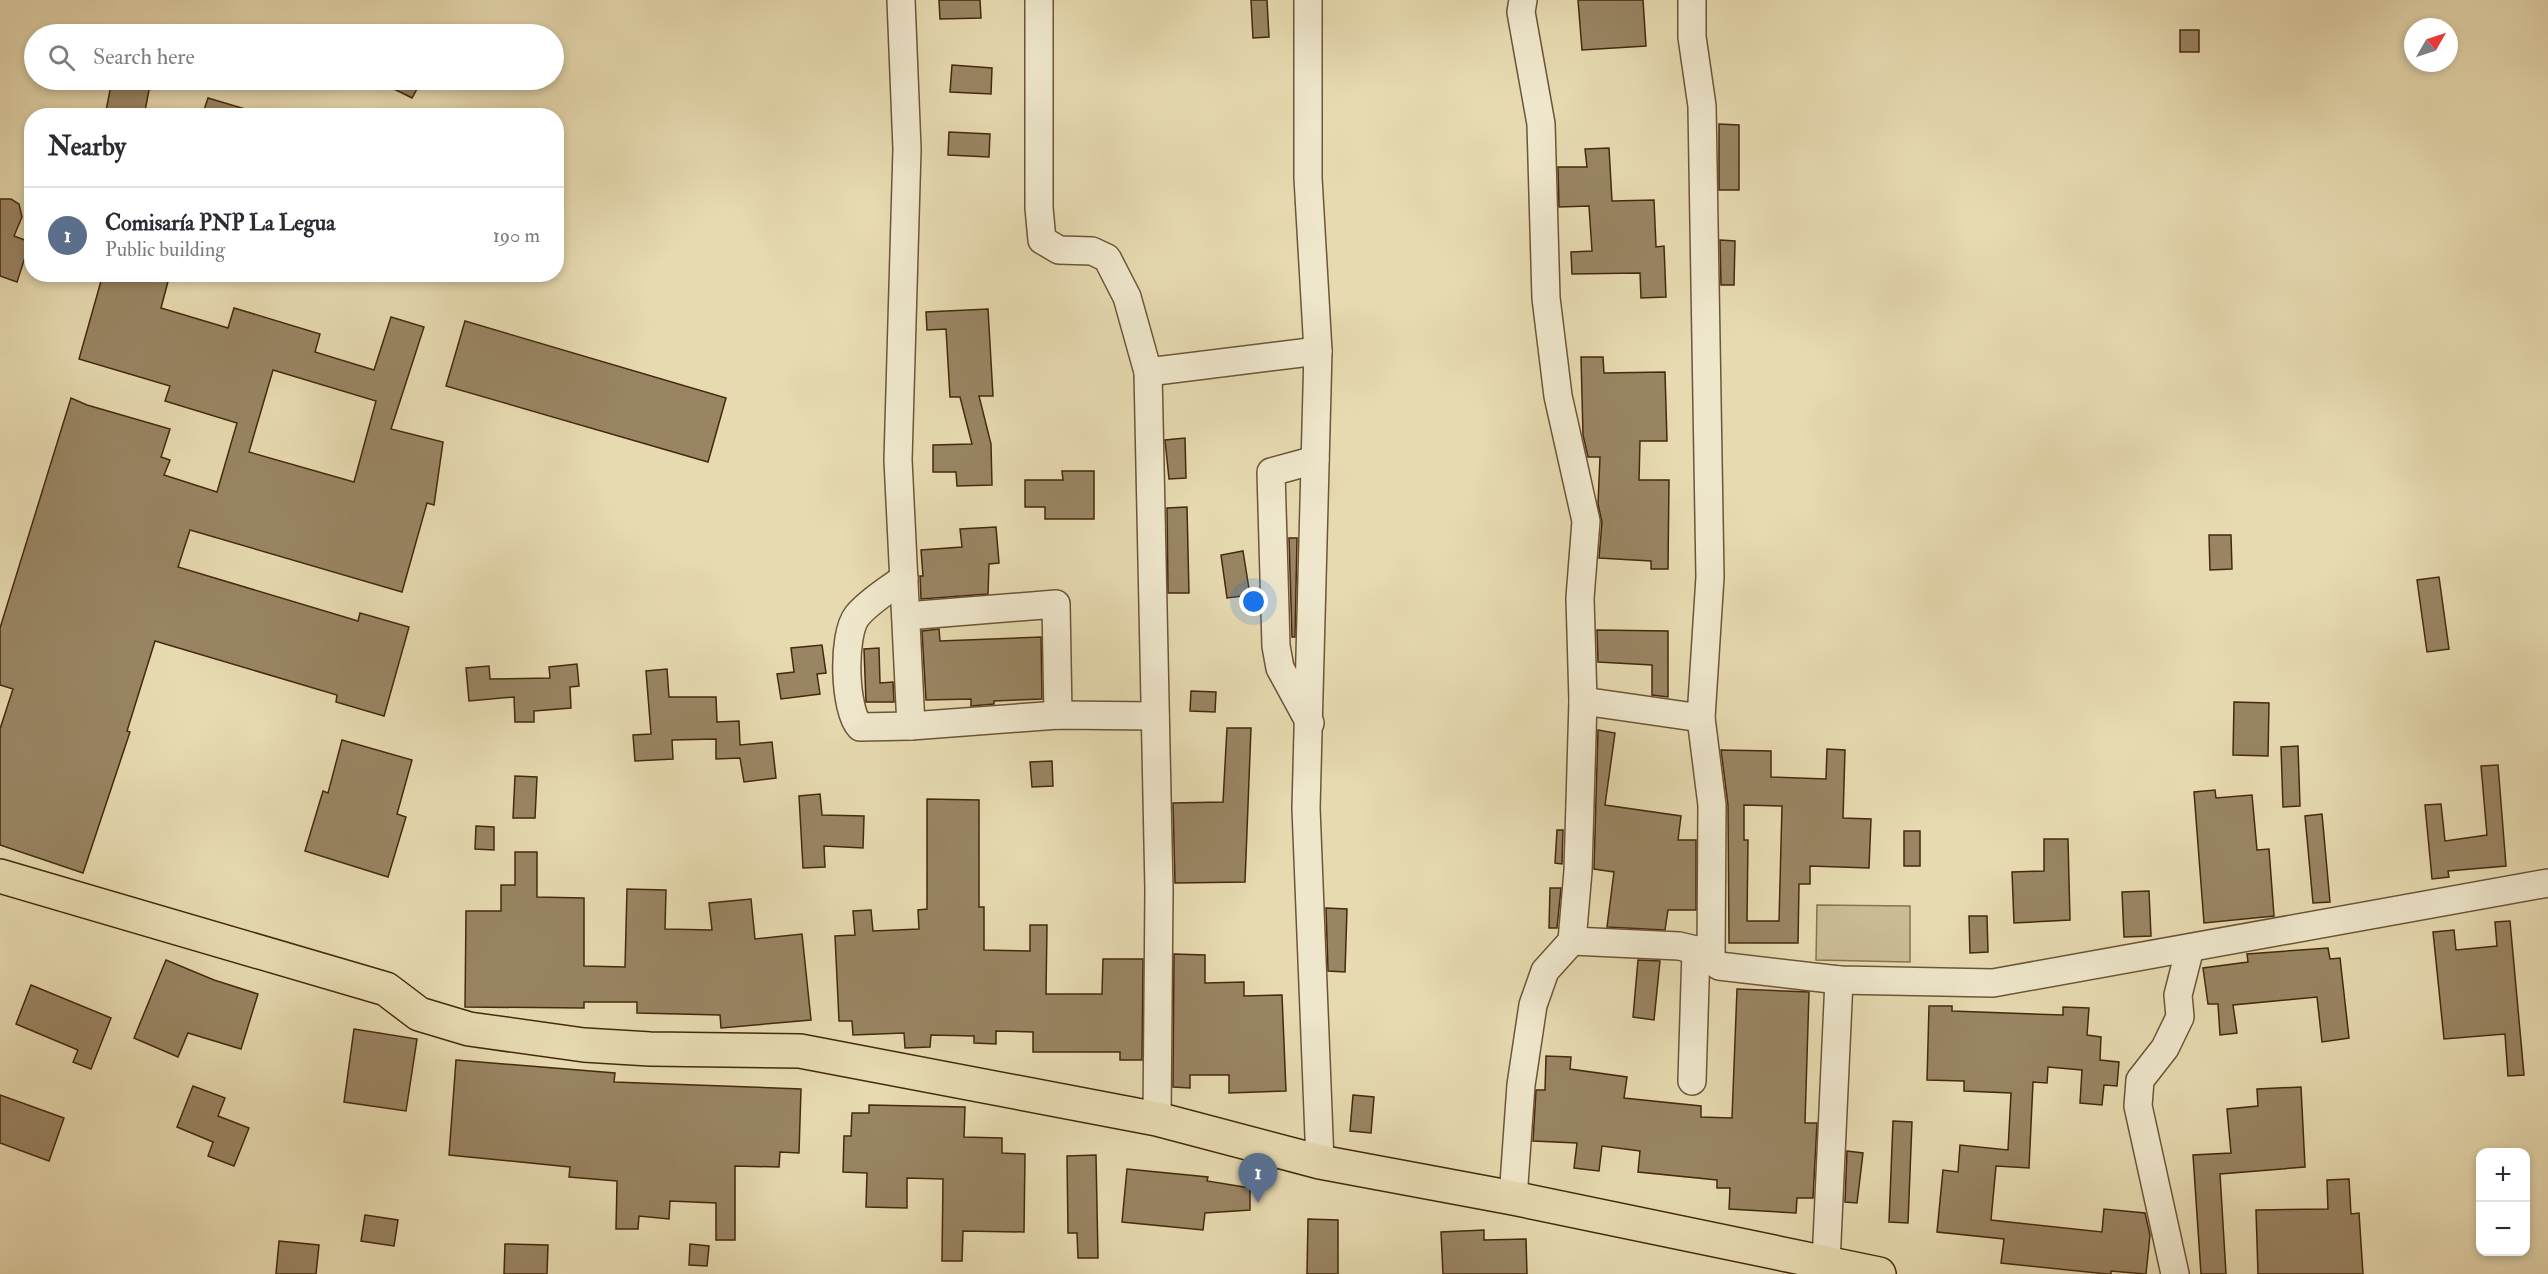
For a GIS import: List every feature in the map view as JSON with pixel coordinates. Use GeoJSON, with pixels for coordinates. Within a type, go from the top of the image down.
{"type":"FeatureCollection","features":[{"type":"Feature","properties":{"kind":"main road"},"geometry":{"type":"LineString","coordinates":[[0,876],[386,989],[419,1014],[469,1029],[584,1045],[650,1049],[800,1051],[1157,1119],[1320,1162],[1513,1198],[1879,1274]]}},
{"type":"Feature","properties":{"kind":"street"},"geometry":{"type":"LineString","coordinates":[[901,0],[907,149],[898,460],[911,726]]}},
{"type":"Feature","properties":{"kind":"street"},"geometry":{"type":"LineString","coordinates":[[1039,0],[1039,208],[1042,240],[1059,250],[1092,251],[1107,258],[1127,297],[1148,372],[1159,890],[1157,1119]]}},
{"type":"Feature","properties":{"kind":"street"},"geometry":{"type":"LineString","coordinates":[[1308,0],[1308,178],[1318,351],[1306,808],[1320,1162]]}},
{"type":"Feature","properties":{"kind":"street"},"geometry":{"type":"LineString","coordinates":[[1513,1198],[1521,1085],[1533,1005],[1545,971],[1572,941],[1578,871],[1583,701],[1580,598],[1586,521],[1556,385],[1546,298],[1541,124],[1521,12],[1522,0]]}},
{"type":"Feature","properties":{"kind":"street"},"geometry":{"type":"LineString","coordinates":[[1692,0],[1692,37],[1702,106],[1710,554],[1701,718],[1712,805],[1703,955],[1692,1082]]}},
{"type":"Feature","properties":{"kind":"street"},"geometry":{"type":"LineString","coordinates":[[1148,372],[1318,351]]}},
{"type":"Feature","properties":{"kind":"street"},"geometry":{"type":"LineString","coordinates":[[1310,723],[1280,668],[1276,646],[1270,472],[1316,460]]}},
{"type":"Feature","properties":{"kind":"street"},"geometry":{"type":"LineString","coordinates":[[904,578],[857,615],[855,621],[848,646],[849,694],[851,714],[860,727],[911,726],[1058,715],[1155,716]]}},
{"type":"Feature","properties":{"kind":"street"},"geometry":{"type":"LineString","coordinates":[[906,616],[1056,604],[1058,715]]}},
{"type":"Feature","properties":{"kind":"street"},"geometry":{"type":"LineString","coordinates":[[1583,701],[1701,718]]}},
{"type":"Feature","properties":{"kind":"street"},"geometry":{"type":"LineString","coordinates":[[1572,941],[1679,946],[1703,955],[1719,966],[1839,980],[1993,983],[2548,883]]}},
{"type":"Feature","properties":{"kind":"street"},"geometry":{"type":"LineString","coordinates":[[2175,1274],[2138,1106],[2140,1080],[2165,1048],[2180,1017],[2178,995],[2190,948]]}},
{"type":"Feature","properties":{"kind":"street"},"geometry":{"type":"LineString","coordinates":[[1826,1263],[1839,980]]}},
{"type":"Feature","properties":{"kind":"shaded area"},"geometry":{"type":"Polygon","coordinates":[[[1817,905],[1910,906],[1910,962],[1816,960],[1817,905]]]}},
{"type":"Feature","properties":{"kind":"building"},"geometry":{"type":"Polygon","coordinates":[[[939,0],[980,0],[981,18],[940,19],[939,0]]]}},
{"type":"Feature","properties":{"kind":"building"},"geometry":{"type":"Polygon","coordinates":[[[1251,0],[1267,0],[1269,37],[1253,38],[1251,0]]]}},
{"type":"Feature","properties":{"kind":"building"},"geometry":{"type":"Polygon","coordinates":[[[1578,0],[1643,0],[1646,46],[1582,50],[1578,0]]]}},
{"type":"Feature","properties":{"kind":"building"},"geometry":{"type":"Polygon","coordinates":[[[2180,30],[2199,30],[2199,52],[2180,52],[2180,30]]]}},
{"type":"Feature","properties":{"kind":"building"},"geometry":{"type":"Polygon","coordinates":[[[952,65],[992,68],[991,94],[950,92],[952,65]]]}},
{"type":"Feature","properties":{"kind":"building"},"geometry":{"type":"Polygon","coordinates":[[[110,90],[149,90],[146,108],[107,108],[110,90]]]}},
{"type":"Feature","properties":{"kind":"building"},"geometry":{"type":"Polygon","coordinates":[[[396,90],[416,90],[412,98],[396,90]]]}},
{"type":"Feature","properties":{"kind":"building"},"geometry":{"type":"Polygon","coordinates":[[[208,98],[242,108],[205,108],[208,98]]]}},
{"type":"Feature","properties":{"kind":"building"},"geometry":{"type":"Polygon","coordinates":[[[1719,124],[1739,125],[1739,190],[1719,190],[1719,124]]]}},
{"type":"Feature","properties":{"kind":"building"},"geometry":{"type":"Polygon","coordinates":[[[949,132],[990,134],[989,157],[948,155],[949,132]]]}},
{"type":"Feature","properties":{"kind":"building"},"geometry":{"type":"Polygon","coordinates":[[[1609,148],[1612,201],[1654,200],[1656,247],[1664,246],[1666,297],[1641,298],[1640,273],[1572,274],[1571,252],[1592,251],[1589,206],[1559,207],[1558,167],[1587,167],[1585,149],[1609,148]]]}},
{"type":"Feature","properties":{"kind":"building"},"geometry":{"type":"Polygon","coordinates":[[[0,199],[11,199],[19,204],[22,217],[14,236],[24,240],[24,260],[17,282],[0,276],[0,199]]]}},
{"type":"Feature","properties":{"kind":"building"},"geometry":{"type":"Polygon","coordinates":[[[1720,240],[1735,241],[1734,285],[1721,285],[1720,240]]]}},
{"type":"Feature","properties":{"kind":"building"},"geometry":{"type":"Polygon","coordinates":[[[101,282],[168,282],[161,308],[228,328],[234,308],[320,334],[315,352],[374,370],[391,317],[424,327],[391,429],[443,442],[434,505],[427,503],[402,592],[190,530],[178,567],[358,621],[360,613],[409,627],[384,716],[336,702],[337,695],[155,641],[127,731],[130,732],[83,873],[0,845],[0,729],[13,689],[0,685],[0,628],[71,398],[87,405],[170,429],[161,457],[170,460],[164,475],[217,492],[237,423],[165,401],[170,386],[79,359],[101,282]],[[273,370],[249,452],[354,482],[376,401],[273,370]]]}},
{"type":"Feature","properties":{"kind":"building"},"geometry":{"type":"Polygon","coordinates":[[[988,309],[993,396],[979,396],[991,444],[992,485],[957,486],[956,472],[933,472],[933,445],[972,444],[960,397],[950,397],[946,329],[927,330],[926,312],[988,309]]]}},
{"type":"Feature","properties":{"kind":"building"},"geometry":{"type":"Polygon","coordinates":[[[465,321],[726,398],[708,462],[446,386],[465,321]]]}},
{"type":"Feature","properties":{"kind":"building"},"geometry":{"type":"Polygon","coordinates":[[[1581,357],[1603,357],[1604,373],[1665,372],[1667,441],[1640,441],[1639,480],[1669,480],[1668,569],[1651,569],[1651,561],[1599,558],[1602,522],[1598,504],[1600,457],[1588,457],[1583,435],[1581,357]]]}},
{"type":"Feature","properties":{"kind":"building"},"geometry":{"type":"Polygon","coordinates":[[[1185,438],[1186,478],[1169,479],[1165,440],[1185,438]]]}},
{"type":"Feature","properties":{"kind":"building"},"geometry":{"type":"Polygon","coordinates":[[[1062,471],[1094,471],[1094,519],[1045,519],[1045,507],[1025,507],[1025,480],[1063,480],[1062,471]]]}},
{"type":"Feature","properties":{"kind":"building"},"geometry":{"type":"Polygon","coordinates":[[[1187,507],[1189,593],[1168,593],[1167,508],[1187,507]]]}},
{"type":"Feature","properties":{"kind":"building"},"geometry":{"type":"Polygon","coordinates":[[[996,527],[999,563],[989,564],[988,594],[921,599],[920,576],[923,576],[921,550],[962,547],[960,529],[996,527]]]}},
{"type":"Feature","properties":{"kind":"building"},"geometry":{"type":"Polygon","coordinates":[[[2209,535],[2231,535],[2232,569],[2210,570],[2209,535]]]}},
{"type":"Feature","properties":{"kind":"building"},"geometry":{"type":"Polygon","coordinates":[[[1289,538],[1297,538],[1295,637],[1292,637],[1289,538]]]}},
{"type":"Feature","properties":{"kind":"building"},"geometry":{"type":"Polygon","coordinates":[[[1243,551],[1250,595],[1227,598],[1221,555],[1243,551]]]}},
{"type":"Feature","properties":{"kind":"building"},"geometry":{"type":"Polygon","coordinates":[[[2439,577],[2449,649],[2427,652],[2417,580],[2439,577]]]}},
{"type":"Feature","properties":{"kind":"building"},"geometry":{"type":"Polygon","coordinates":[[[939,629],[940,641],[1041,637],[1042,699],[994,701],[994,704],[971,706],[971,699],[926,700],[922,631],[939,629]]]}},
{"type":"Feature","properties":{"kind":"building"},"geometry":{"type":"Polygon","coordinates":[[[1597,630],[1668,631],[1668,697],[1652,695],[1652,665],[1598,662],[1597,630]]]}},
{"type":"Feature","properties":{"kind":"building"},"geometry":{"type":"Polygon","coordinates":[[[822,645],[826,673],[817,674],[820,694],[781,699],[777,674],[794,672],[791,648],[822,645]]]}},
{"type":"Feature","properties":{"kind":"building"},"geometry":{"type":"Polygon","coordinates":[[[879,648],[880,683],[893,682],[894,702],[866,702],[864,649],[879,648]]]}},
{"type":"Feature","properties":{"kind":"building"},"geometry":{"type":"Polygon","coordinates":[[[577,664],[579,686],[570,687],[571,708],[534,711],[534,722],[515,722],[514,697],[469,701],[466,668],[489,666],[490,679],[550,678],[549,667],[577,664]]]}},
{"type":"Feature","properties":{"kind":"building"},"geometry":{"type":"Polygon","coordinates":[[[667,669],[669,697],[716,697],[717,722],[739,721],[740,745],[772,742],[776,778],[744,782],[740,758],[716,759],[716,739],[672,740],[673,759],[635,761],[633,735],[651,734],[646,671],[667,669]]]}},
{"type":"Feature","properties":{"kind":"building"},"geometry":{"type":"Polygon","coordinates":[[[1191,691],[1216,692],[1215,712],[1190,711],[1191,691]]]}},
{"type":"Feature","properties":{"kind":"building"},"geometry":{"type":"Polygon","coordinates":[[[2234,702],[2269,703],[2268,756],[2233,755],[2234,702]]]}},
{"type":"Feature","properties":{"kind":"building"},"geometry":{"type":"Polygon","coordinates":[[[1227,728],[1251,728],[1245,882],[1175,883],[1173,803],[1223,802],[1227,728]]]}},
{"type":"Feature","properties":{"kind":"building"},"geometry":{"type":"Polygon","coordinates":[[[1598,730],[1615,733],[1605,805],[1681,816],[1678,840],[1696,840],[1696,910],[1668,910],[1665,930],[1607,927],[1614,872],[1594,869],[1598,730]]]}},
{"type":"Feature","properties":{"kind":"building"},"geometry":{"type":"Polygon","coordinates":[[[342,740],[412,760],[397,814],[406,817],[388,877],[305,851],[323,791],[328,793],[342,740]]]}},
{"type":"Feature","properties":{"kind":"building"},"geometry":{"type":"Polygon","coordinates":[[[2298,746],[2300,806],[2283,807],[2281,747],[2298,746]]]}},
{"type":"Feature","properties":{"kind":"building"},"geometry":{"type":"Polygon","coordinates":[[[1827,749],[1845,750],[1843,818],[1871,819],[1869,868],[1810,866],[1810,884],[1799,884],[1798,943],[1729,943],[1728,805],[1721,750],[1771,751],[1771,777],[1826,779],[1827,749]],[[1744,805],[1744,840],[1748,840],[1747,921],[1779,921],[1782,806],[1744,805]]]}},
{"type":"Feature","properties":{"kind":"building"},"geometry":{"type":"Polygon","coordinates":[[[1052,761],[1053,786],[1032,787],[1030,762],[1052,761]]]}},
{"type":"Feature","properties":{"kind":"building"},"geometry":{"type":"Polygon","coordinates":[[[2498,765],[2506,866],[2448,871],[2449,877],[2432,879],[2425,805],[2441,804],[2445,841],[2487,835],[2481,766],[2498,765]]]}},
{"type":"Feature","properties":{"kind":"building"},"geometry":{"type":"Polygon","coordinates":[[[515,776],[537,777],[535,818],[513,818],[515,776]]]}},
{"type":"Feature","properties":{"kind":"building"},"geometry":{"type":"Polygon","coordinates":[[[2215,790],[2216,798],[2252,795],[2257,850],[2269,849],[2274,916],[2204,923],[2194,792],[2215,790]]]}},
{"type":"Feature","properties":{"kind":"building"},"geometry":{"type":"Polygon","coordinates":[[[820,794],[822,815],[864,816],[863,848],[824,846],[825,867],[803,868],[799,796],[820,794]]]}},
{"type":"Feature","properties":{"kind":"building"},"geometry":{"type":"Polygon","coordinates":[[[927,799],[979,800],[979,907],[984,907],[984,950],[1030,951],[1030,925],[1047,925],[1046,994],[1102,994],[1103,959],[1143,959],[1142,1060],[1120,1060],[1120,1052],[1033,1052],[1033,1032],[996,1031],[996,1044],[974,1043],[974,1036],[931,1035],[930,1047],[905,1048],[904,1033],[853,1035],[852,1021],[839,1021],[835,936],[855,935],[853,911],[871,910],[873,931],[919,929],[918,910],[927,909],[927,799]]]}},
{"type":"Feature","properties":{"kind":"building"},"geometry":{"type":"Polygon","coordinates":[[[2322,814],[2330,902],[2313,903],[2305,816],[2322,814]]]}},
{"type":"Feature","properties":{"kind":"building"},"geometry":{"type":"Polygon","coordinates":[[[476,826],[494,827],[494,850],[475,849],[476,826]]]}},
{"type":"Feature","properties":{"kind":"building"},"geometry":{"type":"Polygon","coordinates":[[[1557,830],[1563,830],[1562,864],[1555,863],[1557,830]]]}},
{"type":"Feature","properties":{"kind":"building"},"geometry":{"type":"Polygon","coordinates":[[[1904,831],[1920,831],[1920,866],[1904,866],[1904,831]]]}},
{"type":"Feature","properties":{"kind":"building"},"geometry":{"type":"Polygon","coordinates":[[[2044,839],[2068,839],[2070,920],[2014,923],[2012,872],[2044,871],[2044,839]]]}},
{"type":"Feature","properties":{"kind":"building"},"geometry":{"type":"Polygon","coordinates":[[[515,852],[537,852],[537,897],[584,898],[584,966],[625,967],[627,889],[666,890],[665,929],[712,930],[709,903],[751,899],[755,939],[802,934],[811,1020],[721,1028],[720,1015],[637,1013],[637,1002],[584,1002],[584,1008],[465,1007],[466,911],[501,911],[501,885],[515,885],[515,852]]]}},
{"type":"Feature","properties":{"kind":"building"},"geometry":{"type":"Polygon","coordinates":[[[1550,888],[1561,888],[1557,928],[1549,928],[1550,888]]]}},
{"type":"Feature","properties":{"kind":"building"},"geometry":{"type":"Polygon","coordinates":[[[2149,891],[2151,936],[2124,937],[2122,892],[2149,891]]]}},
{"type":"Feature","properties":{"kind":"building"},"geometry":{"type":"Polygon","coordinates":[[[1326,908],[1347,909],[1345,972],[1328,971],[1326,908]]]}},
{"type":"Feature","properties":{"kind":"building"},"geometry":{"type":"Polygon","coordinates":[[[1969,916],[1987,916],[1988,952],[1970,953],[1969,916]]]}},
{"type":"Feature","properties":{"kind":"building"},"geometry":{"type":"Polygon","coordinates":[[[2510,921],[2524,1075],[2508,1076],[2505,1034],[2444,1039],[2433,932],[2454,930],[2456,950],[2497,946],[2495,922],[2510,921]]]}},
{"type":"Feature","properties":{"kind":"building"},"geometry":{"type":"Polygon","coordinates":[[[2328,948],[2330,959],[2340,958],[2349,1038],[2322,1042],[2317,997],[2233,1005],[2237,1033],[2220,1035],[2218,1004],[2208,1004],[2203,968],[2248,962],[2247,954],[2328,948]]]}},
{"type":"Feature","properties":{"kind":"building"},"geometry":{"type":"Polygon","coordinates":[[[1174,954],[1205,955],[1205,983],[1244,982],[1244,996],[1282,995],[1286,1091],[1229,1093],[1229,1075],[1190,1075],[1190,1088],[1173,1087],[1174,954]]]}},
{"type":"Feature","properties":{"kind":"building"},"geometry":{"type":"Polygon","coordinates":[[[166,960],[214,980],[258,994],[241,1049],[188,1033],[178,1057],[134,1038],[166,960]]]}},
{"type":"Feature","properties":{"kind":"building"},"geometry":{"type":"Polygon","coordinates":[[[1638,960],[1660,961],[1654,1020],[1633,1017],[1638,960]]]}},
{"type":"Feature","properties":{"kind":"building"},"geometry":{"type":"Polygon","coordinates":[[[31,985],[111,1018],[91,1069],[73,1062],[78,1050],[16,1024],[31,985]]]}},
{"type":"Feature","properties":{"kind":"building"},"geometry":{"type":"Polygon","coordinates":[[[1737,989],[1809,992],[1805,1123],[1817,1123],[1813,1198],[1797,1198],[1796,1213],[1729,1209],[1730,1188],[1717,1188],[1717,1180],[1638,1172],[1640,1151],[1602,1146],[1599,1171],[1574,1168],[1577,1143],[1533,1141],[1536,1090],[1545,1090],[1546,1056],[1571,1057],[1570,1069],[1627,1077],[1624,1098],[1701,1106],[1701,1117],[1732,1118],[1737,989]]]}},
{"type":"Feature","properties":{"kind":"building"},"geometry":{"type":"Polygon","coordinates":[[[1929,1006],[1952,1006],[1952,1011],[2063,1015],[2063,1007],[2089,1008],[2087,1035],[2101,1037],[2100,1060],[2119,1062],[2117,1086],[2104,1085],[2102,1105],[2080,1103],[2082,1070],[2048,1067],[2047,1083],[2033,1082],[2029,1168],[1996,1166],[1991,1220],[2102,1232],[2104,1209],[2145,1213],[2150,1235],[2146,1274],[2111,1271],[2111,1274],[2107,1274],[2001,1263],[2004,1239],[1937,1232],[1943,1170],[1958,1172],[1960,1145],[2008,1150],[2011,1093],[1964,1091],[1964,1081],[1927,1080],[1929,1006]]]}},
{"type":"Feature","properties":{"kind":"building"},"geometry":{"type":"Polygon","coordinates":[[[354,1029],[417,1039],[406,1111],[344,1102],[354,1029]]]}},
{"type":"Feature","properties":{"kind":"building"},"geometry":{"type":"Polygon","coordinates":[[[456,1060],[615,1073],[614,1082],[801,1089],[799,1153],[780,1152],[779,1167],[735,1166],[735,1240],[716,1240],[716,1203],[670,1201],[669,1219],[639,1216],[638,1229],[616,1229],[617,1181],[569,1177],[570,1167],[449,1155],[456,1060]]]}},
{"type":"Feature","properties":{"kind":"building"},"geometry":{"type":"Polygon","coordinates":[[[193,1086],[225,1098],[218,1116],[249,1128],[234,1166],[208,1156],[213,1142],[177,1127],[193,1086]]]}},
{"type":"Feature","properties":{"kind":"building"},"geometry":{"type":"Polygon","coordinates":[[[2301,1087],[2305,1167],[2220,1174],[2226,1274],[2201,1274],[2193,1155],[2231,1153],[2227,1109],[2258,1106],[2257,1089],[2301,1087]]]}},
{"type":"Feature","properties":{"kind":"building"},"geometry":{"type":"Polygon","coordinates":[[[0,1095],[64,1118],[49,1161],[0,1143],[0,1095]]]}},
{"type":"Feature","properties":{"kind":"building"},"geometry":{"type":"Polygon","coordinates":[[[1353,1095],[1374,1097],[1371,1133],[1350,1131],[1353,1095]]]}},
{"type":"Feature","properties":{"kind":"building"},"geometry":{"type":"Polygon","coordinates":[[[869,1105],[965,1107],[964,1137],[1002,1138],[1002,1153],[1025,1154],[1024,1232],[963,1231],[962,1261],[942,1261],[943,1179],[907,1178],[907,1208],[866,1207],[867,1173],[843,1172],[844,1136],[851,1136],[852,1113],[869,1113],[869,1105]]]}},
{"type":"Feature","properties":{"kind":"building"},"geometry":{"type":"Polygon","coordinates":[[[1893,1121],[1912,1122],[1908,1223],[1889,1222],[1893,1121]]]}},
{"type":"Feature","properties":{"kind":"building"},"geometry":{"type":"Polygon","coordinates":[[[1847,1151],[1863,1153],[1857,1203],[1845,1202],[1847,1151]]]}},
{"type":"Feature","properties":{"kind":"building"},"geometry":{"type":"Polygon","coordinates":[[[1096,1155],[1098,1258],[1078,1258],[1077,1233],[1068,1233],[1067,1156],[1096,1155]]]}},
{"type":"Feature","properties":{"kind":"building"},"geometry":{"type":"Polygon","coordinates":[[[1127,1169],[1208,1177],[1207,1181],[1250,1188],[1250,1210],[1205,1213],[1203,1230],[1122,1222],[1127,1169]]]}},
{"type":"Feature","properties":{"kind":"building"},"geometry":{"type":"Polygon","coordinates":[[[2349,1179],[2351,1214],[2359,1213],[2363,1274],[2258,1274],[2256,1210],[2328,1209],[2327,1180],[2349,1179]]]}},
{"type":"Feature","properties":{"kind":"building"},"geometry":{"type":"Polygon","coordinates":[[[365,1215],[398,1220],[394,1246],[361,1241],[365,1215]]]}},
{"type":"Feature","properties":{"kind":"building"},"geometry":{"type":"Polygon","coordinates":[[[1308,1219],[1338,1220],[1338,1274],[1307,1274],[1308,1219]]]}},
{"type":"Feature","properties":{"kind":"building"},"geometry":{"type":"Polygon","coordinates":[[[1484,1230],[1484,1240],[1526,1239],[1527,1274],[1443,1274],[1441,1232],[1484,1230]]]}},
{"type":"Feature","properties":{"kind":"building"},"geometry":{"type":"Polygon","coordinates":[[[279,1241],[319,1245],[316,1274],[276,1274],[279,1241]]]}},
{"type":"Feature","properties":{"kind":"building"},"geometry":{"type":"Polygon","coordinates":[[[505,1244],[548,1245],[547,1274],[504,1274],[505,1244]]]}},
{"type":"Feature","properties":{"kind":"building"},"geometry":{"type":"Polygon","coordinates":[[[690,1244],[709,1246],[707,1266],[689,1265],[690,1244]]]}},
{"type":"Feature","properties":{"kind":"place","name":"Comisaría PNP La Legua"},"geometry":{"type":"Point","coordinates":[1258,1203]}}]}
